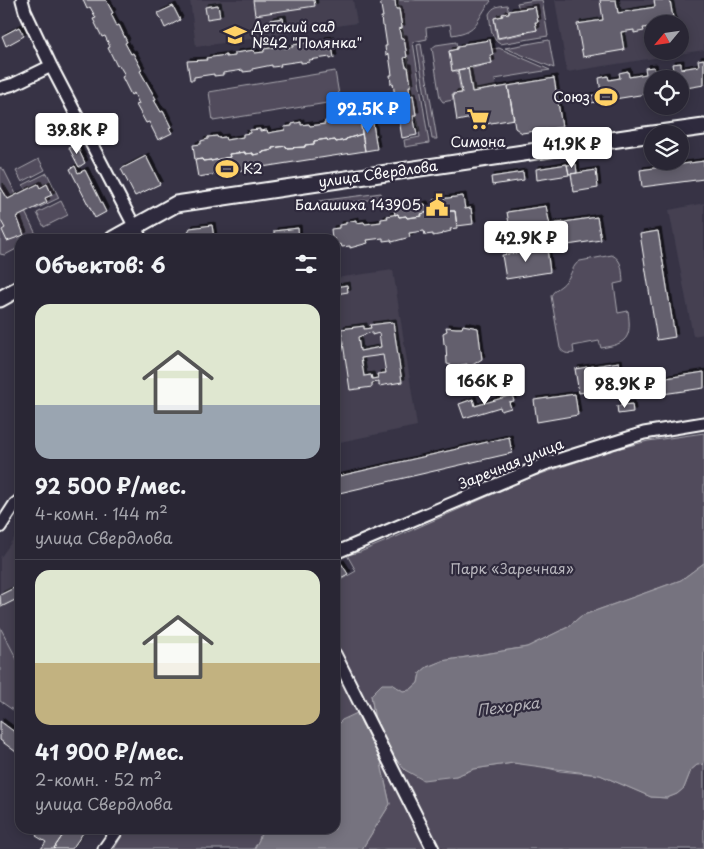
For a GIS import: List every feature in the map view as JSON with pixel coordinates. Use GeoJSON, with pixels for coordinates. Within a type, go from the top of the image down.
{"type":"FeatureCollection","features":[{"type":"Feature","properties":{"kind":"main road","name":"улица Свердлова"},"geometry":{"type":"LineString","coordinates":[[689,129],[704,127]]}},
{"type":"Feature","properties":{"kind":"main road","name":"улица Свердлова"},"geometry":{"type":"LineString","coordinates":[[138,233],[176,204],[644,135]]}},
{"type":"Feature","properties":{"kind":"main road"},"geometry":{"type":"LineString","coordinates":[[0,299],[15,291]]}},
{"type":"Feature","properties":{"kind":"street"},"geometry":{"type":"LineString","coordinates":[[22,0],[25,11],[51,66],[138,233]]}},
{"type":"Feature","properties":{"kind":"street"},"geometry":{"type":"LineString","coordinates":[[0,88],[14,84],[51,66]]}},
{"type":"Feature","properties":{"kind":"street","name":"Заречная улица"},"geometry":{"type":"LineString","coordinates":[[340,551],[545,464],[644,433],[704,423]]}},
{"type":"Feature","properties":{"kind":"street"},"geometry":{"type":"LineString","coordinates":[[0,527],[15,504]]}},
{"type":"Feature","properties":{"kind":"street"},"geometry":{"type":"LineString","coordinates":[[340,665],[433,849]]}},
{"type":"Feature","properties":{"kind":"street"},"geometry":{"type":"LineString","coordinates":[[104,849],[114,834]]}},
{"type":"Feature","properties":{"kind":"shaded area","name":"Детский сад №42 \"Полянка\""},"geometry":{"type":"Polygon","coordinates":[[[190,0],[353,0],[357,23],[196,47],[190,0]]]}},
{"type":"Feature","properties":{"kind":"shaded area"},"geometry":{"type":"Polygon","coordinates":[[[555,0],[704,0],[704,50],[689,52],[689,15],[644,15],[644,60],[567,72],[555,0]]]}},
{"type":"Feature","properties":{"kind":"shaded area"},"geometry":{"type":"Polygon","coordinates":[[[704,203],[704,334],[693,336],[669,210],[704,203]]]}},
{"type":"Feature","properties":{"kind":"shaded area"},"geometry":{"type":"Polygon","coordinates":[[[393,270],[417,426],[340,442],[340,277],[393,270]]]}},
{"type":"Feature","properties":{"kind":"shaded area"},"geometry":{"type":"Polygon","coordinates":[[[15,537],[15,662],[0,633],[0,558],[15,537]]]}},
{"type":"Feature","properties":{"kind":"green space"},"geometry":{"type":"Polygon","coordinates":[[[398,0],[491,1],[476,24],[468,31],[452,35],[450,24],[426,28],[427,39],[413,42],[429,143],[405,147],[404,140],[420,137],[398,0]]]}},
{"type":"Feature","properties":{"kind":"green space"},"geometry":{"type":"Polygon","coordinates":[[[542,0],[548,36],[500,44],[497,42],[494,39],[489,14],[492,9],[507,5],[509,13],[494,18],[497,39],[523,34],[537,30],[536,7],[519,9],[517,3],[542,0]]]}},
{"type":"Feature","properties":{"kind":"green space"},"geometry":{"type":"Polygon","coordinates":[[[549,40],[554,68],[505,48],[549,40]]]}},
{"type":"Feature","properties":{"kind":"green space"},"geometry":{"type":"Polygon","coordinates":[[[456,42],[457,49],[449,51],[452,71],[457,71],[461,93],[452,94],[453,100],[443,102],[440,98],[432,48],[436,45],[456,42]]]}},
{"type":"Feature","properties":{"kind":"green space"},"geometry":{"type":"Polygon","coordinates":[[[421,44],[437,139],[432,139],[417,45],[421,44]]]}},
{"type":"Feature","properties":{"kind":"green space"},"geometry":{"type":"Polygon","coordinates":[[[499,48],[550,70],[495,79],[496,88],[473,91],[469,69],[492,63],[492,49],[499,48]]]}},
{"type":"Feature","properties":{"kind":"green space"},"geometry":{"type":"Polygon","coordinates":[[[335,71],[340,101],[213,121],[209,92],[335,71]]]}},
{"type":"Feature","properties":{"kind":"green space"},"geometry":{"type":"Polygon","coordinates":[[[39,159],[45,170],[22,182],[16,171],[39,159]]]}},
{"type":"Feature","properties":{"kind":"green space"},"geometry":{"type":"Polygon","coordinates":[[[0,167],[4,170],[36,234],[15,234],[15,250],[5,255],[0,254],[0,167]]]}},
{"type":"Feature","properties":{"kind":"green space"},"geometry":{"type":"Polygon","coordinates":[[[47,173],[59,198],[36,209],[23,185],[47,173]]]}},
{"type":"Feature","properties":{"kind":"green space"},"geometry":{"type":"Polygon","coordinates":[[[381,193],[382,198],[319,207],[318,201],[381,193]]]}},
{"type":"Feature","properties":{"kind":"green space"},"geometry":{"type":"Polygon","coordinates":[[[61,201],[68,215],[44,227],[37,213],[61,201]]]}},
{"type":"Feature","properties":{"kind":"green space"},"geometry":{"type":"Polygon","coordinates":[[[612,255],[616,257],[621,267],[623,282],[614,284],[618,313],[628,311],[628,334],[622,342],[610,346],[601,348],[599,341],[573,346],[574,353],[564,352],[560,348],[551,296],[568,279],[577,263],[612,255]]]}},
{"type":"Feature","properties":{"kind":"green space","name":"Парк «Заречная»"},"geometry":{"type":"Polygon","coordinates":[[[704,433],[704,563],[681,580],[581,616],[568,627],[527,647],[442,661],[427,667],[420,673],[418,683],[410,690],[403,691],[392,684],[371,695],[375,720],[363,726],[342,720],[340,722],[340,580],[356,571],[347,555],[360,552],[396,537],[532,477],[609,451],[648,441],[704,433]]]}},
{"type":"Feature","properties":{"kind":"green space"},"geometry":{"type":"Polygon","coordinates":[[[0,627],[15,656],[15,712],[0,701],[0,627]]]}},
{"type":"Feature","properties":{"kind":"green space"},"geometry":{"type":"Polygon","coordinates":[[[395,758],[405,770],[456,776],[474,769],[513,763],[531,764],[560,771],[600,775],[651,797],[667,798],[677,794],[684,788],[691,770],[697,765],[704,764],[704,849],[362,849],[390,804],[381,764],[395,758]]]}},
{"type":"Feature","properties":{"kind":"green space"},"geometry":{"type":"Polygon","coordinates":[[[123,834],[261,834],[254,849],[114,849],[123,834]]]}},
{"type":"Feature","properties":{"kind":"water","name":"Пехорка"},"geometry":{"type":"Polygon","coordinates":[[[704,563],[704,764],[697,765],[691,770],[684,788],[677,794],[667,798],[651,797],[600,775],[513,763],[474,769],[456,776],[423,780],[405,770],[395,758],[381,764],[390,804],[362,849],[254,849],[261,834],[340,834],[340,722],[357,713],[363,726],[375,720],[371,695],[382,684],[392,684],[403,691],[410,690],[418,683],[420,673],[427,667],[442,661],[527,647],[568,627],[581,616],[681,580],[704,563]]]}},
{"type":"Feature","properties":{"kind":"building"},"geometry":{"type":"Polygon","coordinates":[[[83,0],[106,0],[117,26],[119,25],[127,42],[125,43],[142,70],[140,71],[156,99],[154,100],[161,112],[163,111],[172,133],[158,140],[149,122],[146,123],[136,105],[139,104],[134,93],[131,95],[122,77],[125,75],[119,65],[117,66],[108,48],[110,47],[105,36],[102,37],[93,19],[96,18],[90,7],[87,9],[83,0]]]}},
{"type":"Feature","properties":{"kind":"building"},"geometry":{"type":"Polygon","coordinates":[[[253,0],[314,0],[315,6],[255,15],[253,0]]]}},
{"type":"Feature","properties":{"kind":"building"},"geometry":{"type":"Polygon","coordinates":[[[380,0],[395,0],[396,9],[399,9],[402,28],[399,29],[401,38],[404,38],[407,57],[404,58],[406,67],[408,67],[411,86],[409,86],[410,96],[413,95],[416,115],[413,115],[417,135],[402,138],[398,112],[396,112],[394,104],[396,104],[393,83],[391,84],[390,75],[392,75],[389,54],[386,55],[385,46],[387,46],[384,26],[382,26],[381,17],[383,17],[380,0]]]}},
{"type":"Feature","properties":{"kind":"building"},"geometry":{"type":"Polygon","coordinates":[[[600,0],[616,0],[618,13],[655,7],[654,0],[670,0],[672,15],[644,15],[644,31],[634,33],[634,30],[621,32],[624,50],[583,57],[577,24],[603,20],[600,0]]]}},
{"type":"Feature","properties":{"kind":"building"},"geometry":{"type":"Polygon","coordinates":[[[218,5],[220,17],[207,19],[205,7],[218,5]]]}},
{"type":"Feature","properties":{"kind":"building"},"geometry":{"type":"Polygon","coordinates":[[[173,6],[180,20],[165,28],[158,13],[173,6]]]}},
{"type":"Feature","properties":{"kind":"building"},"geometry":{"type":"Polygon","coordinates":[[[535,7],[538,22],[535,22],[537,30],[498,38],[494,18],[503,16],[502,14],[509,13],[509,11],[535,7]]]}},
{"type":"Feature","properties":{"kind":"building"},"geometry":{"type":"Polygon","coordinates":[[[283,18],[285,28],[271,30],[270,20],[283,18]]]}},
{"type":"Feature","properties":{"kind":"building"},"geometry":{"type":"Polygon","coordinates":[[[19,27],[24,36],[6,46],[2,36],[19,27]]]}},
{"type":"Feature","properties":{"kind":"building"},"geometry":{"type":"Polygon","coordinates":[[[331,39],[334,58],[280,64],[281,66],[272,67],[272,65],[252,69],[252,71],[243,72],[243,70],[214,76],[214,74],[194,77],[194,80],[190,80],[187,61],[207,60],[206,58],[226,55],[226,57],[235,56],[235,53],[254,50],[255,53],[264,52],[264,49],[283,46],[284,48],[293,47],[293,45],[312,42],[312,44],[322,43],[322,40],[331,39]]]}},
{"type":"Feature","properties":{"kind":"building"},"geometry":{"type":"Polygon","coordinates":[[[490,40],[493,55],[490,55],[492,63],[452,71],[449,51],[464,46],[464,44],[490,40]]]}},
{"type":"Feature","properties":{"kind":"building"},"geometry":{"type":"Polygon","coordinates":[[[704,59],[704,85],[689,88],[689,70],[673,70],[672,64],[681,63],[681,69],[699,66],[698,60],[704,59]]]}},
{"type":"Feature","properties":{"kind":"building"},"geometry":{"type":"Polygon","coordinates":[[[654,67],[654,70],[645,70],[645,68],[654,67]]]}},
{"type":"Feature","properties":{"kind":"building"},"geometry":{"type":"Polygon","coordinates":[[[468,68],[472,92],[508,86],[514,119],[474,126],[472,118],[457,121],[453,94],[462,93],[458,70],[468,68]]]}},
{"type":"Feature","properties":{"kind":"building"},"geometry":{"type":"Polygon","coordinates":[[[628,71],[629,77],[644,74],[644,94],[590,103],[588,96],[601,94],[599,78],[608,76],[609,80],[620,78],[619,73],[628,71]]]}},
{"type":"Feature","properties":{"kind":"building"},"geometry":{"type":"Polygon","coordinates":[[[554,78],[562,127],[522,133],[515,128],[508,86],[554,78]]]}},
{"type":"Feature","properties":{"kind":"building"},"geometry":{"type":"Polygon","coordinates":[[[342,116],[342,119],[351,117],[351,120],[360,119],[362,134],[336,142],[335,140],[328,141],[327,139],[314,141],[314,144],[305,145],[305,147],[287,148],[286,146],[272,148],[272,150],[253,155],[253,153],[245,154],[245,152],[229,154],[230,157],[211,161],[195,160],[193,145],[201,144],[201,141],[208,139],[208,137],[225,137],[226,140],[243,137],[243,134],[250,133],[250,130],[267,130],[268,133],[285,130],[284,127],[301,122],[301,125],[309,124],[310,126],[325,124],[325,121],[333,120],[333,117],[342,116]]]}},
{"type":"Feature","properties":{"kind":"building"},"geometry":{"type":"Polygon","coordinates":[[[372,117],[377,149],[365,151],[360,119],[372,117]]]}},
{"type":"Feature","properties":{"kind":"building"},"geometry":{"type":"Polygon","coordinates":[[[362,134],[365,151],[198,177],[195,160],[211,161],[230,157],[229,154],[245,152],[245,154],[253,153],[253,155],[272,150],[272,148],[286,146],[287,148],[305,147],[305,145],[314,144],[314,141],[327,139],[328,141],[335,140],[336,142],[362,134]]]}},
{"type":"Feature","properties":{"kind":"building"},"geometry":{"type":"Polygon","coordinates":[[[76,144],[85,163],[79,167],[69,148],[76,144]]]}},
{"type":"Feature","properties":{"kind":"building"},"geometry":{"type":"Polygon","coordinates":[[[146,156],[160,184],[135,196],[121,169],[146,156]]]}},
{"type":"Feature","properties":{"kind":"building"},"geometry":{"type":"Polygon","coordinates":[[[704,161],[704,179],[642,187],[640,170],[689,170],[689,163],[704,161]]]}},
{"type":"Feature","properties":{"kind":"building"},"geometry":{"type":"Polygon","coordinates":[[[567,164],[569,175],[537,180],[536,169],[567,164]]]}},
{"type":"Feature","properties":{"kind":"building"},"geometry":{"type":"Polygon","coordinates":[[[576,164],[577,173],[569,174],[567,165],[576,164]]]}},
{"type":"Feature","properties":{"kind":"building"},"geometry":{"type":"Polygon","coordinates":[[[75,166],[78,173],[85,170],[106,212],[95,218],[70,169],[75,166]]]}},
{"type":"Feature","properties":{"kind":"building"},"geometry":{"type":"Polygon","coordinates":[[[596,170],[598,188],[574,192],[571,174],[596,170]]]}},
{"type":"Feature","properties":{"kind":"building"},"geometry":{"type":"Polygon","coordinates":[[[523,172],[524,180],[492,185],[491,177],[523,172]]]}},
{"type":"Feature","properties":{"kind":"building"},"geometry":{"type":"Polygon","coordinates":[[[38,184],[40,188],[47,184],[52,195],[45,198],[47,202],[17,217],[24,234],[15,234],[15,238],[7,241],[2,230],[5,228],[0,219],[0,186],[8,199],[38,184]]]}},
{"type":"Feature","properties":{"kind":"building"},"geometry":{"type":"Polygon","coordinates":[[[463,196],[465,209],[471,208],[473,224],[457,226],[455,211],[440,211],[439,209],[429,210],[430,212],[421,214],[422,216],[407,218],[406,216],[399,217],[398,214],[395,215],[394,208],[409,206],[410,209],[421,208],[420,205],[423,204],[426,207],[434,206],[433,200],[463,196]]]}},
{"type":"Feature","properties":{"kind":"building"},"geometry":{"type":"Polygon","coordinates":[[[546,206],[554,245],[537,247],[538,250],[514,253],[507,212],[546,206]]]}},
{"type":"Feature","properties":{"kind":"building"},"geometry":{"type":"Polygon","coordinates":[[[439,209],[440,211],[455,211],[457,228],[433,236],[433,234],[425,235],[424,231],[409,233],[410,237],[392,242],[391,240],[383,241],[383,238],[367,240],[368,243],[350,248],[350,246],[342,247],[340,244],[340,234],[332,234],[331,229],[339,228],[339,225],[346,224],[346,222],[356,220],[356,223],[364,222],[365,224],[381,222],[381,219],[388,218],[387,216],[398,214],[399,217],[406,216],[407,218],[422,216],[421,214],[439,209]]]}},
{"type":"Feature","properties":{"kind":"building"},"geometry":{"type":"Polygon","coordinates":[[[597,217],[601,240],[554,247],[551,224],[597,217]]]}},
{"type":"Feature","properties":{"kind":"building"},"geometry":{"type":"Polygon","coordinates":[[[212,225],[213,234],[188,234],[190,228],[212,225]]]}},
{"type":"Feature","properties":{"kind":"building"},"geometry":{"type":"Polygon","coordinates":[[[298,228],[299,234],[274,234],[274,231],[298,228]]]}},
{"type":"Feature","properties":{"kind":"building"},"geometry":{"type":"Polygon","coordinates":[[[658,231],[675,337],[657,340],[640,234],[658,231]]]}},
{"type":"Feature","properties":{"kind":"building"},"geometry":{"type":"Polygon","coordinates":[[[547,248],[550,272],[506,279],[502,255],[547,248]]]}},
{"type":"Feature","properties":{"kind":"building"},"geometry":{"type":"Polygon","coordinates":[[[347,285],[348,292],[340,293],[340,286],[347,285]]]}},
{"type":"Feature","properties":{"kind":"building"},"geometry":{"type":"Polygon","coordinates":[[[393,322],[402,382],[379,386],[379,382],[372,383],[372,387],[350,390],[341,329],[364,326],[364,329],[371,328],[370,325],[393,322]],[[372,332],[358,337],[360,351],[381,347],[379,333],[372,335],[372,332]],[[383,355],[361,358],[364,376],[371,375],[372,379],[378,378],[377,374],[386,373],[383,355]]]}},
{"type":"Feature","properties":{"kind":"building"},"geometry":{"type":"Polygon","coordinates":[[[463,325],[478,328],[482,359],[471,366],[467,364],[452,369],[451,365],[447,364],[443,333],[447,331],[446,327],[462,328],[463,325]]]}},
{"type":"Feature","properties":{"kind":"building"},"geometry":{"type":"Polygon","coordinates":[[[619,362],[623,386],[579,393],[575,369],[619,362]]]}},
{"type":"Feature","properties":{"kind":"building"},"geometry":{"type":"Polygon","coordinates":[[[704,372],[704,388],[663,394],[660,379],[704,372]]]}},
{"type":"Feature","properties":{"kind":"building"},"geometry":{"type":"Polygon","coordinates":[[[575,394],[578,415],[537,422],[534,400],[575,394]]]}},
{"type":"Feature","properties":{"kind":"building"},"geometry":{"type":"Polygon","coordinates":[[[512,395],[514,401],[509,402],[511,408],[501,411],[500,407],[464,418],[459,404],[473,399],[475,406],[512,395]]]}},
{"type":"Feature","properties":{"kind":"building"},"geometry":{"type":"Polygon","coordinates":[[[632,404],[633,412],[618,414],[617,406],[632,404]]]}},
{"type":"Feature","properties":{"kind":"building"},"geometry":{"type":"Polygon","coordinates":[[[509,437],[512,453],[340,493],[340,476],[509,437]]]}},
{"type":"Feature","properties":{"kind":"building"},"geometry":{"type":"Polygon","coordinates":[[[340,564],[348,574],[340,578],[340,564]]]}},
{"type":"Feature","properties":{"kind":"building"},"geometry":{"type":"Polygon","coordinates":[[[15,588],[15,600],[1,607],[0,595],[15,588]]]}},
{"type":"Feature","properties":{"kind":"building"},"geometry":{"type":"Polygon","coordinates":[[[0,721],[15,732],[15,751],[0,740],[0,721]]]}},
{"type":"Feature","properties":{"kind":"building"},"geometry":{"type":"Polygon","coordinates":[[[37,834],[64,834],[55,849],[41,849],[46,842],[36,836],[37,834]]]}},
{"type":"Feature","properties":{"kind":"building"},"geometry":{"type":"Polygon","coordinates":[[[64,834],[82,834],[72,849],[54,848],[64,834]]]}},
{"type":"Feature","properties":{"kind":"place","name":"Детский сад №42 \"Полянка\""},"geometry":{"type":"Point","coordinates":[235,35]}},
{"type":"Feature","properties":{"kind":"place","name":"Союз"},"geometry":{"type":"Point","coordinates":[606,97]}},
{"type":"Feature","properties":{"kind":"place","name":"Симона"},"geometry":{"type":"Point","coordinates":[478,119]}},
{"type":"Feature","properties":{"kind":"place","name":"К2"},"geometry":{"type":"Point","coordinates":[227,169]}},
{"type":"Feature","properties":{"kind":"place","name":"Балашиха 143905"},"geometry":{"type":"Point","coordinates":[437,205]}}]}
